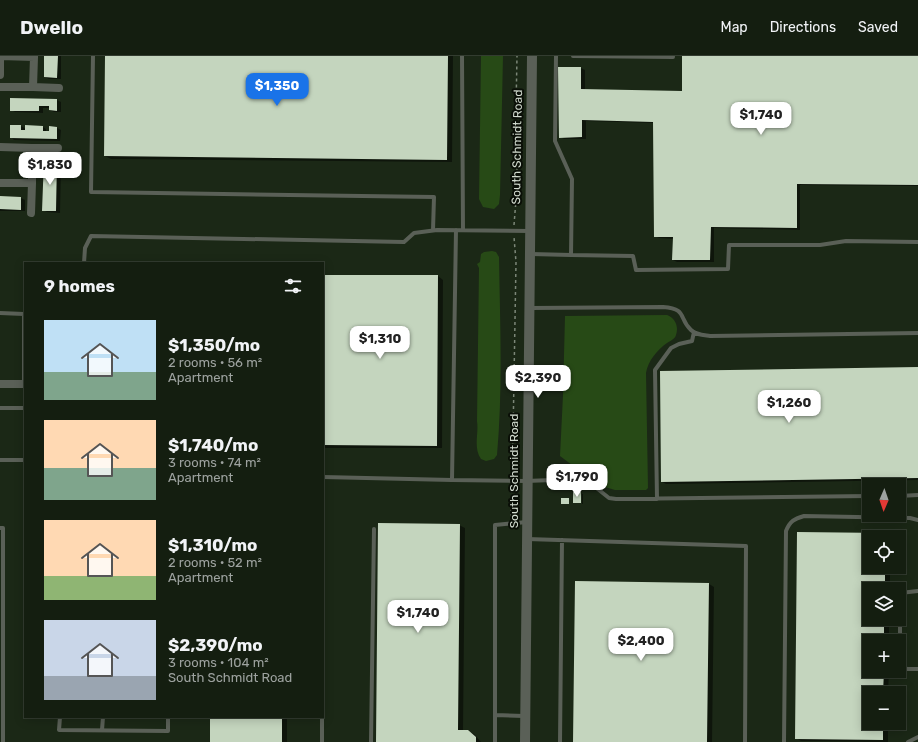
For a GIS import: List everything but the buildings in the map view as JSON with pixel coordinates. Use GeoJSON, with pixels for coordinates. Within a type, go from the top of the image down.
{"type":"FeatureCollection","features":[{"type":"Feature","properties":{"kind":"street"},"geometry":{"type":"LineString","coordinates":[[0,75],[0,56],[34,56],[33,87]]}},
{"type":"Feature","properties":{"kind":"street","name":"South Schmidt Road"},"geometry":{"type":"LineString","coordinates":[[525,742],[527,539],[526,480],[532,56]]}},
{"type":"Feature","properties":{"kind":"street"},"geometry":{"type":"LineString","coordinates":[[0,86],[59,88]]}},
{"type":"Feature","properties":{"kind":"street"},"geometry":{"type":"LineString","coordinates":[[0,147],[58,148]]}},
{"type":"Feature","properties":{"kind":"street"},"geometry":{"type":"LineString","coordinates":[[31,212],[32,148]]}},
{"type":"Feature","properties":{"kind":"street"},"geometry":{"type":"LineString","coordinates":[[0,183],[32,183]]}},
{"type":"Feature","properties":{"kind":"street"},"geometry":{"type":"LineString","coordinates":[[0,384],[24,384]]}},
{"type":"Feature","properties":{"kind":"lane"},"geometry":{"type":"LineString","coordinates":[[93,56],[91,192],[434,197],[433,230]]}},
{"type":"Feature","properties":{"kind":"lane"},"geometry":{"type":"LineString","coordinates":[[462,56],[463,230]]}},
{"type":"Feature","properties":{"kind":"lane"},"geometry":{"type":"LineString","coordinates":[[556,56],[555,141],[572,179],[571,254]]}},
{"type":"Feature","properties":{"kind":"lane"},"geometry":{"type":"LineString","coordinates":[[573,56],[673,57]]}},
{"type":"Feature","properties":{"kind":"lane"},"geometry":{"type":"LineString","coordinates":[[84,262],[85,248],[91,236],[404,242],[414,233],[433,230],[529,231]]}},
{"type":"Feature","properties":{"kind":"lane"},"geometry":{"type":"LineString","coordinates":[[452,480],[456,230]]}},
{"type":"Feature","properties":{"kind":"lane"},"geometry":{"type":"LineString","coordinates":[[529,254],[633,256],[636,270],[728,269],[729,245],[820,245],[846,241],[918,242]]}},
{"type":"Feature","properties":{"kind":"lane"},"geometry":{"type":"LineString","coordinates":[[528,308],[673,308],[683,315],[691,331],[699,335],[710,336],[918,333]]}},
{"type":"Feature","properties":{"kind":"lane"},"geometry":{"type":"LineString","coordinates":[[0,313],[24,314]]}},
{"type":"Feature","properties":{"kind":"lane"},"geometry":{"type":"LineString","coordinates":[[657,499],[655,370],[671,348],[679,344],[692,341],[694,332]]}},
{"type":"Feature","properties":{"kind":"lane"},"geometry":{"type":"LineString","coordinates":[[0,408],[24,408]]}},
{"type":"Feature","properties":{"kind":"lane"},"geometry":{"type":"LineString","coordinates":[[0,460],[24,460]]}},
{"type":"Feature","properties":{"kind":"lane"},"geometry":{"type":"LineString","coordinates":[[324,477],[452,480],[579,479],[589,482],[609,498],[616,499],[862,496]]}},
{"type":"Feature","properties":{"kind":"lane"},"geometry":{"type":"LineString","coordinates":[[906,496],[918,495]]}},
{"type":"Feature","properties":{"kind":"lane"},"geometry":{"type":"LineString","coordinates":[[784,742],[786,531],[790,523],[797,518],[804,516],[910,518],[918,520]]}},
{"type":"Feature","properties":{"kind":"lane"},"geometry":{"type":"LineString","coordinates":[[495,742],[495,524],[526,522]]}},
{"type":"Feature","properties":{"kind":"lane"},"geometry":{"type":"LineString","coordinates":[[0,528],[3,528],[2,742]]}},
{"type":"Feature","properties":{"kind":"lane"},"geometry":{"type":"LineString","coordinates":[[371,742],[374,529]]}},
{"type":"Feature","properties":{"kind":"lane"},"geometry":{"type":"LineString","coordinates":[[527,539],[746,546],[745,742]]}},
{"type":"Feature","properties":{"kind":"lane"},"geometry":{"type":"LineString","coordinates":[[560,742],[562,540]]}},
{"type":"Feature","properties":{"kind":"lane"},"geometry":{"type":"LineString","coordinates":[[918,591],[900,593],[900,665],[907,669],[918,669]]}},
{"type":"Feature","properties":{"kind":"lane"},"geometry":{"type":"LineString","coordinates":[[495,715],[525,716]]}},
{"type":"Feature","properties":{"kind":"lane"},"geometry":{"type":"LineString","coordinates":[[60,718],[59,730],[168,731],[168,718]]}},
{"type":"Feature","properties":{"kind":"lane"},"geometry":{"type":"LineString","coordinates":[[102,730],[103,718]]}},
{"type":"Feature","properties":{"kind":"lane"},"geometry":{"type":"LineString","coordinates":[[322,718],[322,742]]}},
{"type":"Feature","properties":{"kind":"lane"},"geometry":{"type":"LineString","coordinates":[[908,742],[918,737]]}},
{"type":"Feature","properties":{"kind":"path"},"geometry":{"type":"LineString","coordinates":[[511,518],[516,262],[514,231],[518,175],[515,158],[517,56]]}},
{"type":"Feature","properties":{"kind":"shaded area"},"geometry":{"type":"Polygon","coordinates":[[[481,56],[503,56],[500,195],[499,204],[494,209],[483,207],[479,199],[481,56]]]}},
{"type":"Feature","properties":{"kind":"shaded area"},"geometry":{"type":"Polygon","coordinates":[[[492,251],[496,252],[499,257],[501,356],[500,405],[497,455],[494,459],[486,461],[481,459],[477,450],[479,268],[477,264],[480,262],[481,254],[492,251]]]}},
{"type":"Feature","properties":{"kind":"shaded area"},"geometry":{"type":"Polygon","coordinates":[[[667,315],[676,323],[676,335],[674,339],[656,352],[646,373],[648,488],[646,490],[615,490],[605,487],[591,474],[580,471],[560,456],[565,316],[667,315]]]}}]}
